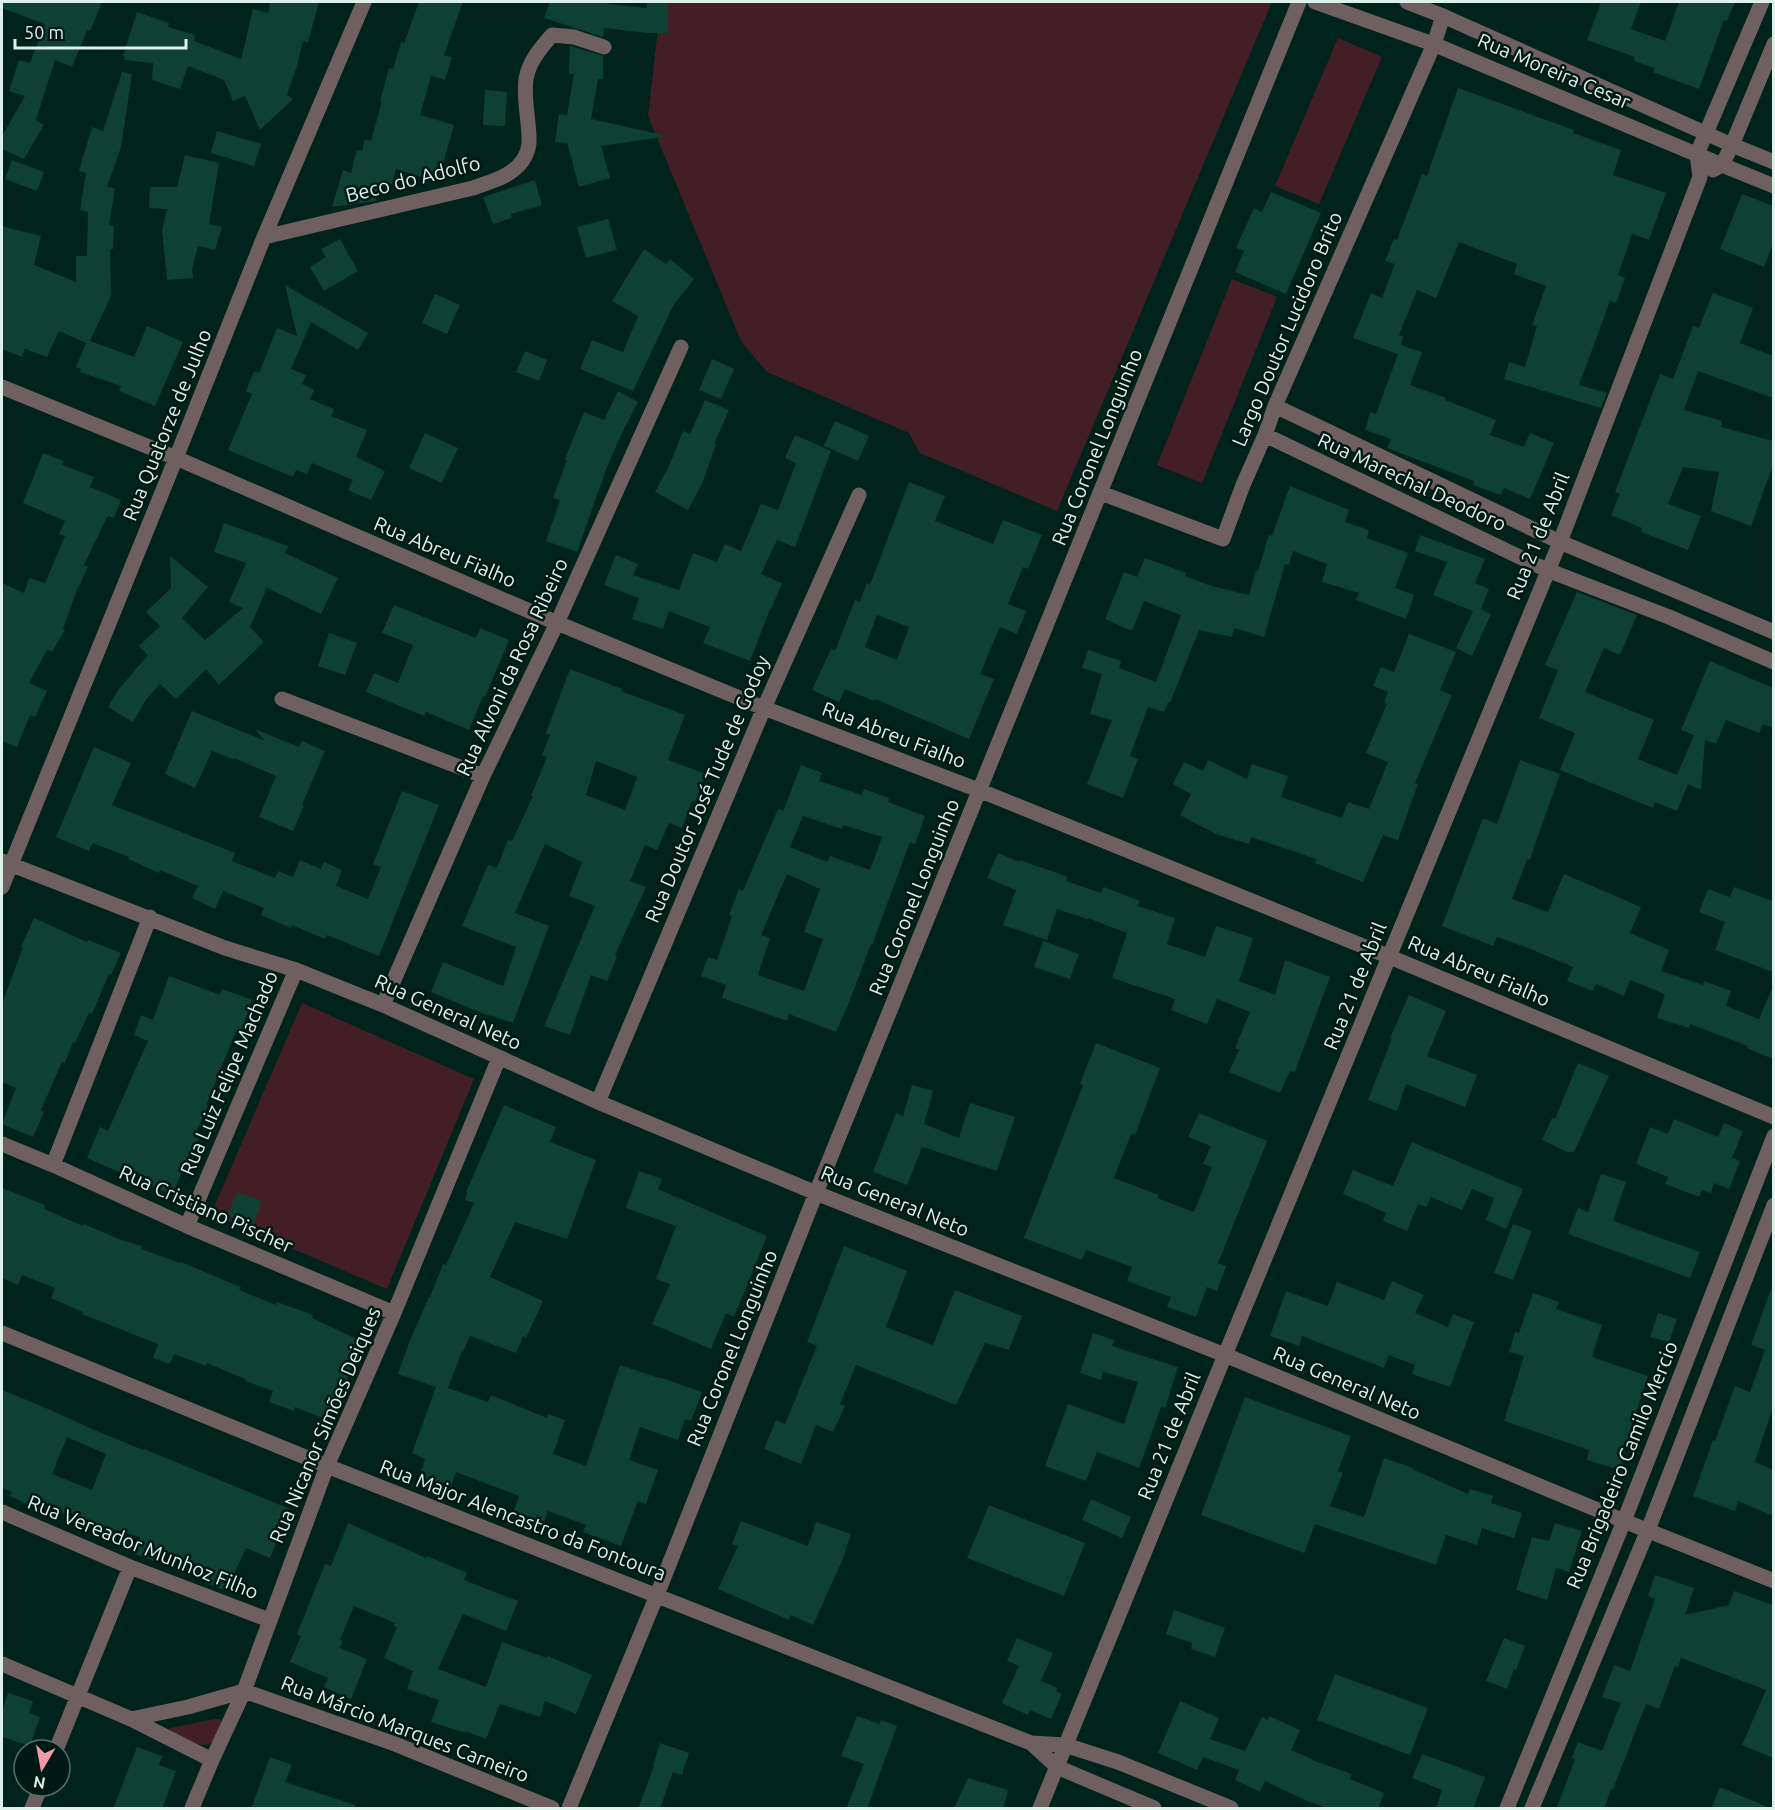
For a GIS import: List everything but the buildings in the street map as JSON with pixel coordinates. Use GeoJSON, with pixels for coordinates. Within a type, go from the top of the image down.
{"type":"FeatureCollection","features":[{"type":"Feature","properties":{"kind":"street","name":"Rua Quatorze de Julho"},"geometry":{"type":"LineString","coordinates":[[4,874],[177,458],[264,237],[364,2]]}},
{"type":"Feature","properties":{"kind":"street","name":"Rua Coronel Longuinho"},"geometry":{"type":"LineString","coordinates":[[569,1809],[1299,2]]}},
{"type":"Feature","properties":{"kind":"street","name":"Rua Moreira Cesar"},"geometry":{"type":"LineString","coordinates":[[1315,2],[1434,44],[1773,186]]}},
{"type":"Feature","properties":{"kind":"street","name":"Rua Moreira Cesar"},"geometry":{"type":"LineString","coordinates":[[1407,2],[1773,162]]}},
{"type":"Feature","properties":{"kind":"street","name":"Rua 21 de Abril"},"geometry":{"type":"LineString","coordinates":[[1040,1809],[1560,542],[1700,177],[1697,154],[1762,2]]}},
{"type":"Feature","properties":{"kind":"street","name":"Largo Doutor Lucidoro Brito"},"geometry":{"type":"LineString","coordinates":[[1101,493],[1223,539],[1275,406],[1434,44],[1443,16]]}},
{"type":"Feature","properties":{"kind":"street","name":"Beco do Adolfo"},"geometry":{"type":"LineString","coordinates":[[264,237],[473,188],[501,178],[519,165],[526,156],[529,146],[525,102],[526,77],[537,52],[552,35],[574,37],[604,47]]}},
{"type":"Feature","properties":{"kind":"street"},"geometry":{"type":"LineString","coordinates":[[1700,177],[1722,165],[1773,44]]}},
{"type":"Feature","properties":{"kind":"street","name":"Rua Alvoni da Rosa Ribeiro"},"geometry":{"type":"LineString","coordinates":[[383,1005],[483,776],[557,624],[681,347]]}},
{"type":"Feature","properties":{"kind":"street","name":"Rua Abreu Fialho"},"geometry":{"type":"LineString","coordinates":[[2,387],[177,458],[557,624],[764,708],[981,790],[1773,1117]]}},
{"type":"Feature","properties":{"kind":"street","name":"Rua Marechal Deodoro"},"geometry":{"type":"LineString","coordinates":[[1275,406],[1560,542],[1773,632]]}},
{"type":"Feature","properties":{"kind":"street","name":"Rua Marechal Deodoro"},"geometry":{"type":"LineString","coordinates":[[1264,435],[1547,570],[1669,617],[1773,662]]}},
{"type":"Feature","properties":{"kind":"street","name":"Rua Doutor José Tude de Godoy"},"geometry":{"type":"LineString","coordinates":[[598,1102],[764,708],[859,495]]}},
{"type":"Feature","properties":{"kind":"street"},"geometry":{"type":"LineString","coordinates":[[1669,617],[1679,591]]}},
{"type":"Feature","properties":{"kind":"street"},"geometry":{"type":"LineString","coordinates":[[282,699],[483,776]]}},
{"type":"Feature","properties":{"kind":"street","name":"Rua General Neto"},"geometry":{"type":"LineString","coordinates":[[4,874],[150,917],[225,948],[296,970],[383,1005],[598,1102],[816,1193],[1225,1355],[1773,1581]]}},
{"type":"Feature","properties":{"kind":"street"},"geometry":{"type":"LineString","coordinates":[[53,1165],[150,917]]}},
{"type":"Feature","properties":{"kind":"street","name":"Rua Luiz Felipe Machado"},"geometry":{"type":"LineString","coordinates":[[187,1226],[296,970]]}},
{"type":"Feature","properties":{"kind":"street","name":"Rua Nicanor Simões Deiques"},"geometry":{"type":"LineString","coordinates":[[192,1809],[244,1690],[327,1466],[394,1313],[499,1058]]}},
{"type":"Feature","properties":{"kind":"street","name":"Rua Brigadeiro Camilo Mercio"},"geometry":{"type":"LineString","coordinates":[[1507,1809],[1623,1521],[1773,1136]]}},
{"type":"Feature","properties":{"kind":"street","name":"Rua Cristiano Pischer"},"geometry":{"type":"LineString","coordinates":[[2,1144],[187,1226],[394,1313]]}},
{"type":"Feature","properties":{"kind":"street"},"geometry":{"type":"LineString","coordinates":[[1532,1809],[1648,1530],[1773,1205]]}},
{"type":"Feature","properties":{"kind":"street"},"geometry":{"type":"LineString","coordinates":[[1701,1321],[1725,1332]]}},
{"type":"Feature","properties":{"kind":"street","name":"Rua Major Alencastro da Fontoura"},"geometry":{"type":"LineString","coordinates":[[2,1333],[327,1466],[1031,1743],[1065,1745],[1118,1762],[1231,1809]]}},
{"type":"Feature","properties":{"kind":"street","name":"Rua Vereador Munhoz Filho"},"geometry":{"type":"LineString","coordinates":[[2,1512],[130,1567],[269,1620]]}},
{"type":"Feature","properties":{"kind":"street"},"geometry":{"type":"LineString","coordinates":[[61,1738],[130,1567]]}},
{"type":"Feature","properties":{"kind":"street"},"geometry":{"type":"LineString","coordinates":[[2,1664],[130,1719],[212,1760]]}},
{"type":"Feature","properties":{"kind":"street"},"geometry":{"type":"LineString","coordinates":[[130,1719],[188,1707],[244,1690]]}},
{"type":"Feature","properties":{"kind":"street","name":"Rua Márcio Marques Carneiro"},"geometry":{"type":"LineString","coordinates":[[244,1690],[395,1744],[552,1809]]}},
{"type":"Feature","properties":{"kind":"street"},"geometry":{"type":"LineString","coordinates":[[1553,1694],[1576,1704]]}},
{"type":"Feature","properties":{"kind":"street","name":"Rua Major Alencastro da Fontoura"},"geometry":{"type":"LineString","coordinates":[[1031,1743],[1057,1767],[1154,1809]]}},
{"type":"Feature","properties":{"kind":"shaded area"},"geometry":{"type":"Polygon","coordinates":[[[661,2],[1272,2],[1057,511],[920,453],[909,433],[767,372],[741,341],[648,116],[661,2]]]}},
{"type":"Feature","properties":{"kind":"shaded area"},"geometry":{"type":"Polygon","coordinates":[[[1338,38],[1382,57],[1319,204],[1275,186],[1338,38]]]}},
{"type":"Feature","properties":{"kind":"shaded area"},"geometry":{"type":"Polygon","coordinates":[[[1232,279],[1277,297],[1202,483],[1157,465],[1232,279]]]}},
{"type":"Feature","properties":{"kind":"shaded area"},"geometry":{"type":"Polygon","coordinates":[[[302,1003],[474,1079],[387,1289],[211,1214],[302,1003]]]}},
{"type":"Feature","properties":{"kind":"shaded area"},"geometry":{"type":"Polygon","coordinates":[[[220,1719],[222,1723],[213,1741],[208,1744],[191,1743],[169,1733],[170,1728],[220,1719]]]}}]}
